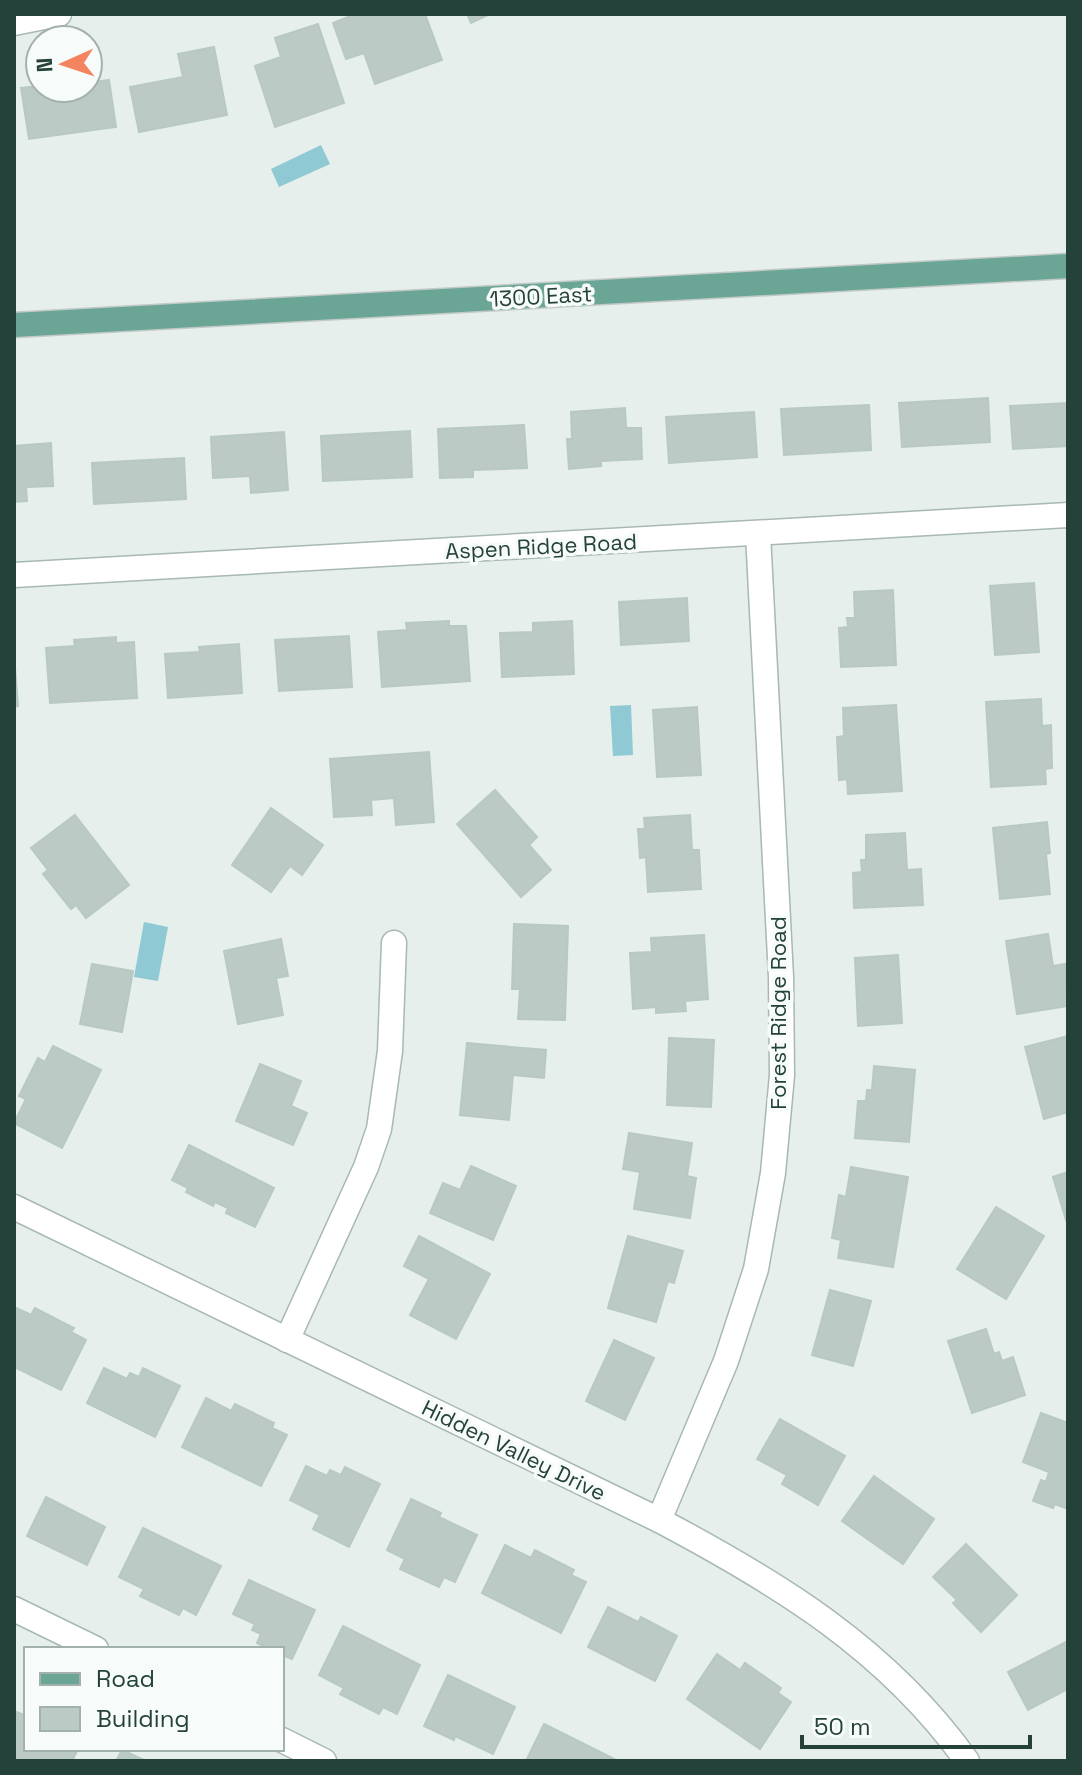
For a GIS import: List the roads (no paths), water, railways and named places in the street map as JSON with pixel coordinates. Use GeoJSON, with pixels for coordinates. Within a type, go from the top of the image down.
{"type":"FeatureCollection","features":[{"type":"Feature","properties":{"kind":"main road","name":"1300 East"},"geometry":{"type":"LineString","coordinates":[[14,325],[1068,266]]}},
{"type":"Feature","properties":{"kind":"street"},"geometry":{"type":"LineString","coordinates":[[14,23],[59,14]]}},
{"type":"Feature","properties":{"kind":"street","name":"Aspen Ridge Road"},"geometry":{"type":"LineString","coordinates":[[14,575],[1068,515]]}},
{"type":"Feature","properties":{"kind":"street","name":"Forest Ridge Road"},"geometry":{"type":"LineString","coordinates":[[659,1520],[726,1361],[756,1269],[773,1173],[782,1075],[781,977],[758,534]]}},
{"type":"Feature","properties":{"kind":"street"},"geometry":{"type":"LineString","coordinates":[[287,1340],[366,1167],[379,1129],[390,1051],[394,943]]}},
{"type":"Feature","properties":{"kind":"street","name":"Hidden Valley Drive"},"geometry":{"type":"LineString","coordinates":[[14,1207],[659,1520],[771,1581],[836,1628],[912,1697],[967,1761]]}},
{"type":"Feature","properties":{"kind":"street"},"geometry":{"type":"LineString","coordinates":[[14,1609],[92,1647]]}},
{"type":"Feature","properties":{"kind":"street"},"geometry":{"type":"LineString","coordinates":[[284,1741],[324,1761]]}},
{"type":"Feature","properties":{"kind":"water"},"geometry":{"type":"Polygon","coordinates":[[[321,145],[330,164],[279,187],[271,169],[321,145]]]}},
{"type":"Feature","properties":{"kind":"water"},"geometry":{"type":"Polygon","coordinates":[[[631,705],[633,755],[613,756],[610,706],[631,705]]]}},
{"type":"Feature","properties":{"kind":"water"},"geometry":{"type":"Polygon","coordinates":[[[144,922],[168,927],[158,981],[134,977],[144,922]]]}}]}
